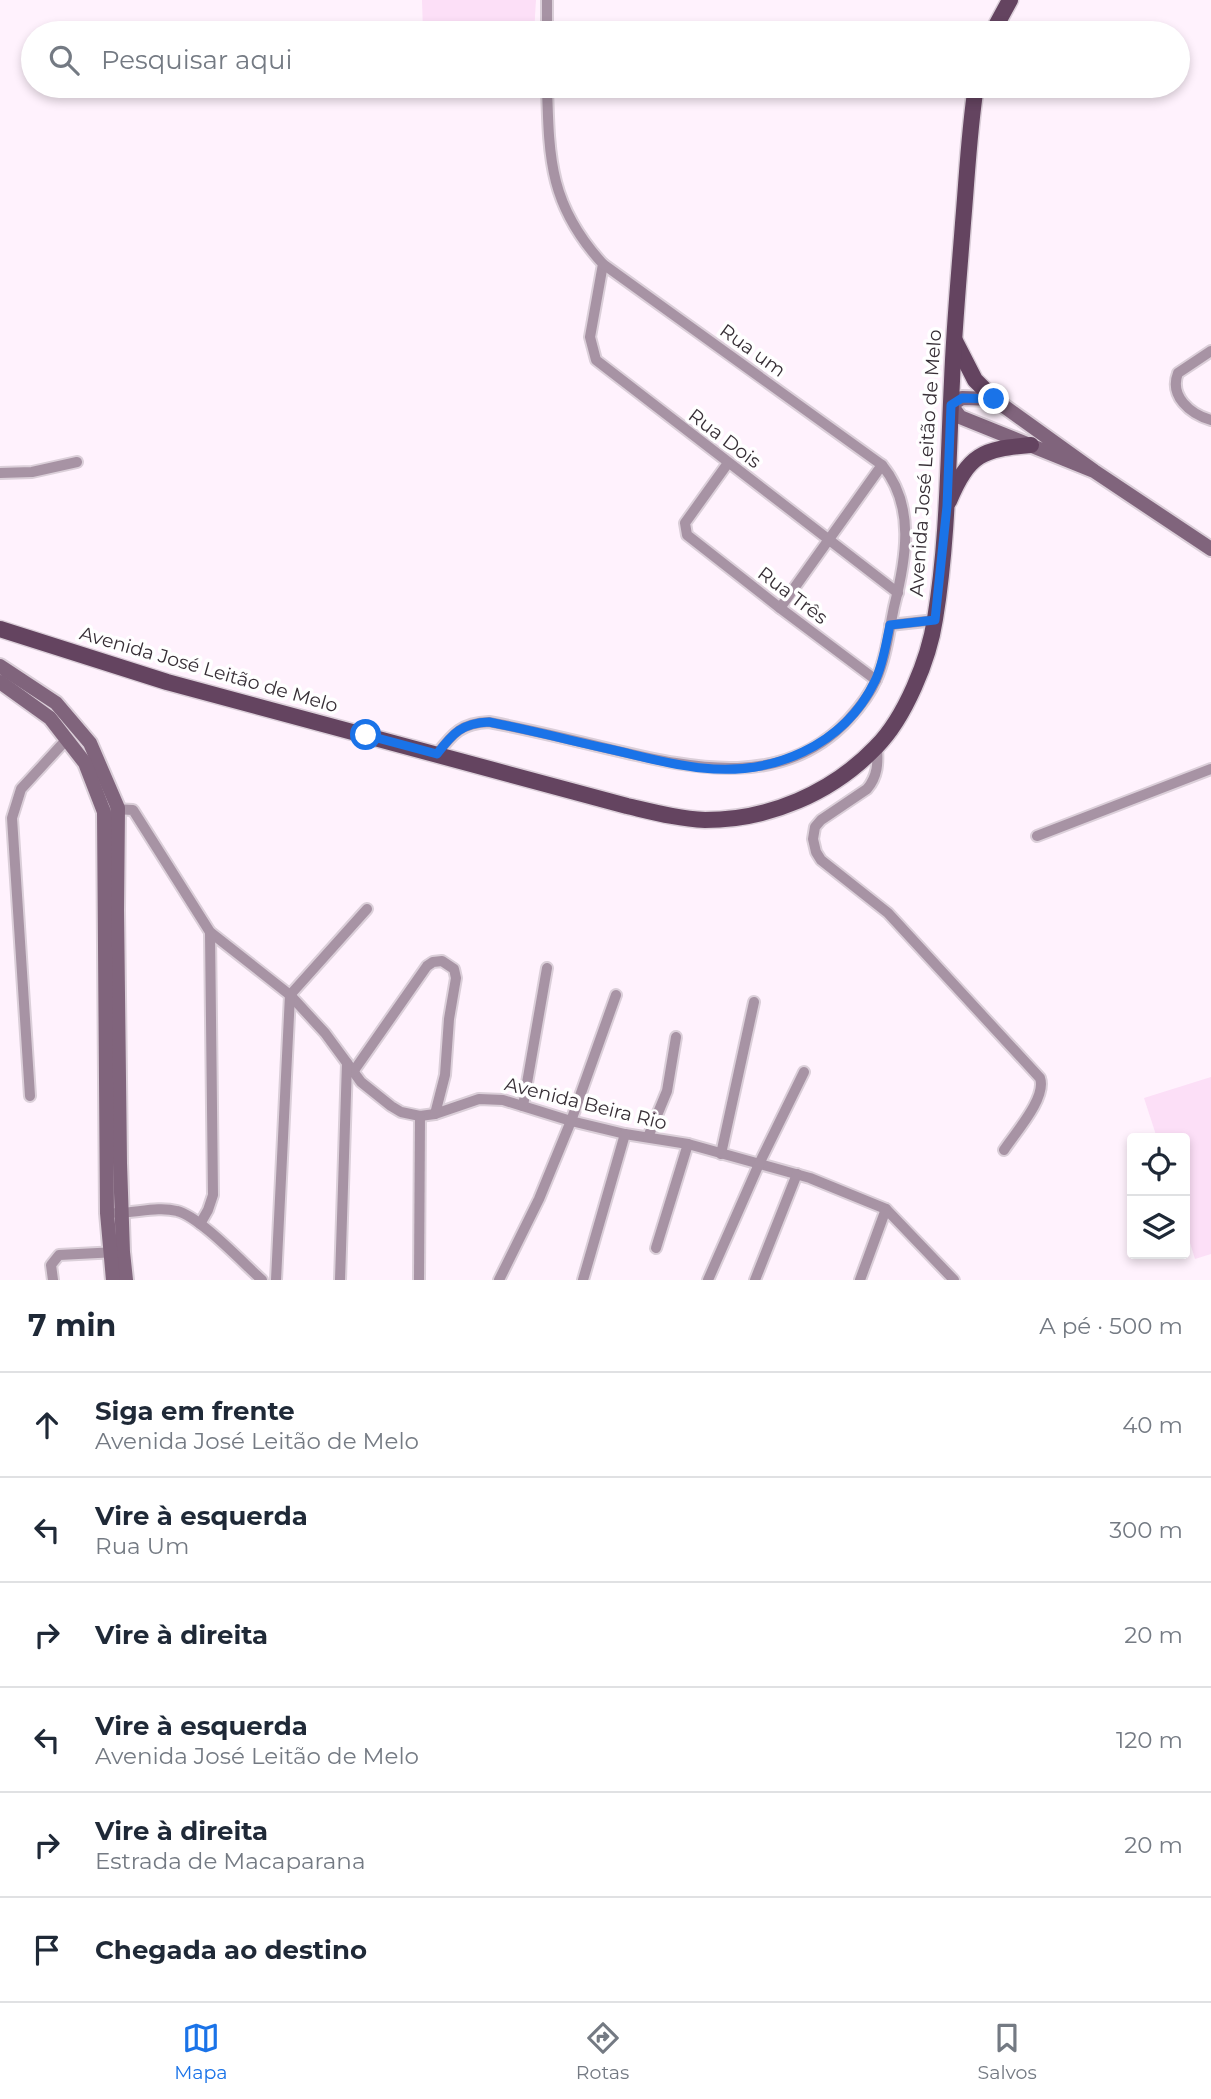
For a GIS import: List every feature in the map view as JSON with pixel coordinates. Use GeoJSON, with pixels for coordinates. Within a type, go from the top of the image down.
{"type":"FeatureCollection","features":[{"type":"Feature","properties":{"kind":"main road"},"geometry":{"type":"LineString","coordinates":[[999,21],[1010,0]]}},
{"type":"Feature","properties":{"kind":"main road","name":"Avenida José Leitão de Melo"},"geometry":{"type":"LineString","coordinates":[[0,629],[216,696],[677,818],[704,820],[755,814],[779,809],[803,799],[840,778],[877,747],[911,693],[922,667],[935,620],[947,506],[954,339],[968,143],[974,98]]}},
{"type":"Feature","properties":{"kind":"main road"},"geometry":{"type":"LineString","coordinates":[[954,339],[975,380],[994,399]]}},
{"type":"Feature","properties":{"kind":"main road"},"geometry":{"type":"LineString","coordinates":[[947,506],[960,478],[975,459],[993,449],[1031,444]]}},
{"type":"Feature","properties":{"kind":"street"},"geometry":{"type":"LineString","coordinates":[[547,0],[547,21]]}},
{"type":"Feature","properties":{"kind":"street","name":"Rua um"},"geometry":{"type":"LineString","coordinates":[[548,98],[550,150],[559,196],[575,231],[603,264],[882,465]]}},
{"type":"Feature","properties":{"kind":"street","name":"Rua Dois"},"geometry":{"type":"LineString","coordinates":[[603,264],[590,337],[594,356],[599,364],[898,593]]}},
{"type":"Feature","properties":{"kind":"street"},"geometry":{"type":"LineString","coordinates":[[1211,351],[1182,369],[1176,380],[1178,397],[1187,407],[1211,420]]}},
{"type":"Feature","properties":{"kind":"street"},"geometry":{"type":"LineString","coordinates":[[1094,471],[961,417],[951,405],[962,398],[994,399],[1094,471],[1211,549]]}},
{"type":"Feature","properties":{"kind":"street"},"geometry":{"type":"LineString","coordinates":[[0,473],[32,472],[77,462]]}},
{"type":"Feature","properties":{"kind":"street","name":"Rua Três"},"geometry":{"type":"LineString","coordinates":[[728,463],[685,523],[686,533],[876,680]]}},
{"type":"Feature","properties":{"kind":"street"},"geometry":{"type":"LineString","coordinates":[[437,754],[458,730],[470,724],[489,722],[704,768],[750,768],[801,754],[821,744],[854,713],[876,680],[898,593],[906,551],[905,519],[895,483],[882,465],[780,608]]}},
{"type":"Feature","properties":{"kind":"street"},"geometry":{"type":"LineString","coordinates":[[890,625],[935,620]]}},
{"type":"Feature","properties":{"kind":"street"},"geometry":{"type":"LineString","coordinates":[[0,666],[56,703],[90,743],[91,760],[111,810],[114,1213],[117,1252],[113,1280]]}},
{"type":"Feature","properties":{"kind":"street"},"geometry":{"type":"LineString","coordinates":[[0,682],[50,718],[66,740],[91,760]]}},
{"type":"Feature","properties":{"kind":"street"},"geometry":{"type":"LineString","coordinates":[[30,1096],[12,818],[21,789],[66,740]]}},
{"type":"Feature","properties":{"kind":"street"},"geometry":{"type":"LineString","coordinates":[[877,747],[878,764],[873,783],[821,820],[813,832],[814,846],[821,860],[888,913],[1040,1078],[1042,1086],[1039,1096],[1004,1150]]}},
{"type":"Feature","properties":{"kind":"street"},"geometry":{"type":"LineString","coordinates":[[1037,836],[1211,769]]}},
{"type":"Feature","properties":{"kind":"street","name":"Avenida Beira Rio"},"geometry":{"type":"LineString","coordinates":[[111,810],[133,810],[210,932],[290,995],[325,1033],[368,1090],[401,1112],[420,1116],[435,1114],[479,1099],[503,1100],[571,1121],[625,1134],[688,1144],[797,1174],[886,1209],[954,1280]]}},
{"type":"Feature","properties":{"kind":"street"},"geometry":{"type":"LineString","coordinates":[[276,1280],[290,995],[367,909]]}},
{"type":"Feature","properties":{"kind":"street"},"geometry":{"type":"LineString","coordinates":[[200,1224],[213,1195],[210,932]]}},
{"type":"Feature","properties":{"kind":"street"},"geometry":{"type":"LineString","coordinates":[[340,1280],[350,1067],[427,966],[442,961],[454,969],[456,978],[449,1019],[445,1075],[435,1114]]}},
{"type":"Feature","properties":{"kind":"street"},"geometry":{"type":"LineString","coordinates":[[523,1106],[547,968]]}},
{"type":"Feature","properties":{"kind":"street"},"geometry":{"type":"LineString","coordinates":[[499,1280],[539,1199],[571,1121],[616,995]]}},
{"type":"Feature","properties":{"kind":"street"},"geometry":{"type":"LineString","coordinates":[[721,1154],[754,1002]]}},
{"type":"Feature","properties":{"kind":"street"},"geometry":{"type":"LineString","coordinates":[[648,1137],[667,1091],[676,1037]]}},
{"type":"Feature","properties":{"kind":"street"},"geometry":{"type":"LineString","coordinates":[[708,1280],[759,1164],[804,1072]]}},
{"type":"Feature","properties":{"kind":"street"},"geometry":{"type":"LineString","coordinates":[[419,1280],[420,1116]]}},
{"type":"Feature","properties":{"kind":"street"},"geometry":{"type":"LineString","coordinates":[[583,1280],[625,1134]]}},
{"type":"Feature","properties":{"kind":"street"},"geometry":{"type":"LineString","coordinates":[[656,1248],[688,1144]]}},
{"type":"Feature","properties":{"kind":"street"},"geometry":{"type":"LineString","coordinates":[[755,1280],[797,1174]]}},
{"type":"Feature","properties":{"kind":"street"},"geometry":{"type":"LineString","coordinates":[[860,1280],[886,1209]]}},
{"type":"Feature","properties":{"kind":"street"},"geometry":{"type":"LineString","coordinates":[[114,1213],[176,1210],[200,1224],[262,1280]]}},
{"type":"Feature","properties":{"kind":"street"},"geometry":{"type":"LineString","coordinates":[[53,1280],[51,1265],[59,1255],[117,1252]]}},
{"type":"Feature","properties":{"kind":"street"},"geometry":{"type":"LineString","coordinates":[[117,1252],[126,1280]]}},
{"type":"Feature","properties":{"kind":"shaded area"},"geometry":{"type":"Polygon","coordinates":[[[422,0],[536,0],[535,21],[423,21],[422,0]]]}},
{"type":"Feature","properties":{"kind":"shaded area"},"geometry":{"type":"Polygon","coordinates":[[[1211,1077],[1211,1254],[1195,1259],[1190,1243],[1190,1133],[1155,1133],[1144,1098],[1211,1077]]]}},
{"type":"Feature","properties":{"kind":"route"},"geometry":{"type":"LineString","coordinates":[[366,735],[437,754],[458,730],[470,724],[489,722],[704,768],[750,768],[808,751],[840,729],[866,696],[876,680],[890,625],[935,620],[947,506],[951,405],[962,398],[994,399]]}}]}
